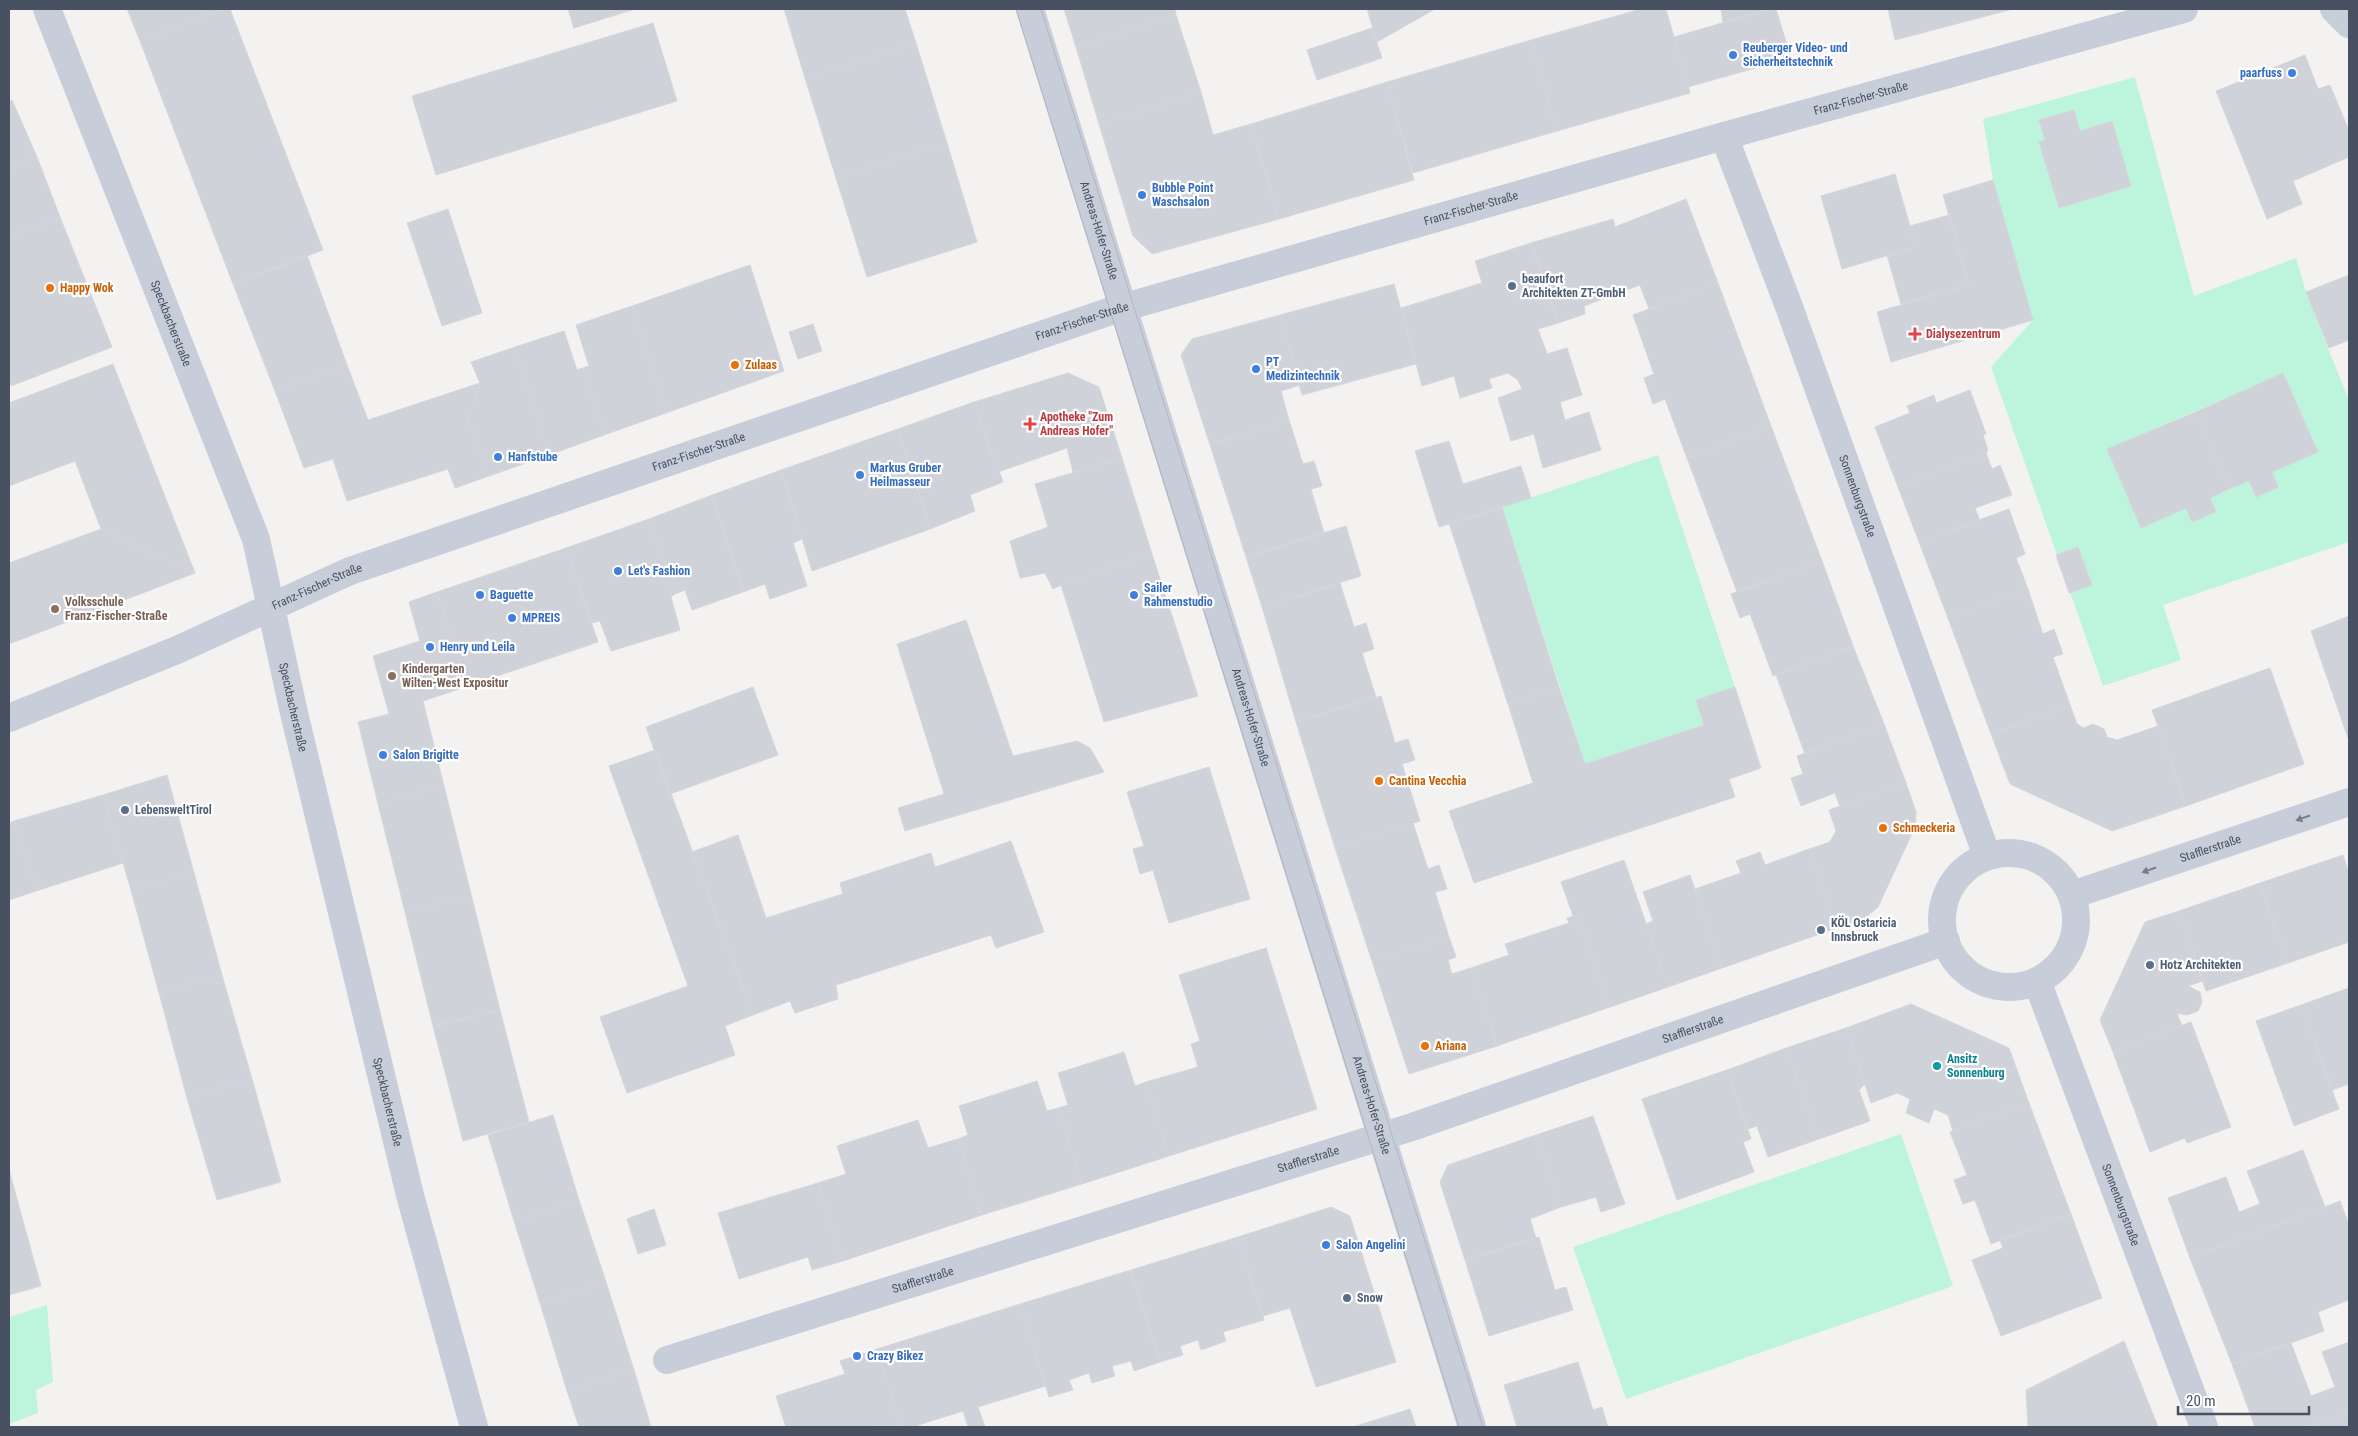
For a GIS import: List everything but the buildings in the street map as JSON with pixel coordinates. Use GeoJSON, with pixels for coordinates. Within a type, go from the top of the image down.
{"type":"FeatureCollection","features":[{"type":"Feature","properties":{"kind":"street","name":"Speckbacherstraße"},"geometry":{"type":"LineString","coordinates":[[47,9],[256,539],[296,722],[408,1187],[474,1427]]}},
{"type":"Feature","properties":{"kind":"street","name":"Andreas-Hofer-Straße"},"geometry":{"type":"LineString","coordinates":[[1030,9],[1472,1427]]}},
{"type":"Feature","properties":{"kind":"street","name":"Franz-Fischer-Straße"},"geometry":{"type":"LineString","coordinates":[[9,718],[177,650],[271,606],[360,568],[1123,307],[1724,136],[2184,9]]}},
{"type":"Feature","properties":{"kind":"street"},"geometry":{"type":"LineString","coordinates":[[2334,9],[2349,24]]}},
{"type":"Feature","properties":{"kind":"street","name":"Sonnenburgstraße"},"geometry":{"type":"LineString","coordinates":[[1724,136],[1791,312],[1987,856]]}},
{"type":"Feature","properties":{"kind":"street","name":"Stafflerstraße"},"geometry":{"type":"LineString","coordinates":[[2072,895],[2349,802]]}},
{"type":"Feature","properties":{"kind":"street"},"geometry":{"type":"LineString","coordinates":[[2008,852],[2028,855],[2047,863],[2062,878],[2072,895],[2077,915],[2075,936],[2067,954],[2054,970],[2037,981],[2015,987],[1993,985],[1972,976],[1956,960],[1946,941],[1942,920],[1945,900],[1954,881],[1968,866],[1987,856],[2008,852]]}},
{"type":"Feature","properties":{"kind":"street","name":"Stafflerstraße"},"geometry":{"type":"LineString","coordinates":[[667,1360],[1382,1135],[1515,1091],[1946,941]]}},
{"type":"Feature","properties":{"kind":"street","name":"Sonnenburgstraße"},"geometry":{"type":"LineString","coordinates":[[2037,981],[2204,1427]]}},
{"type":"Feature","properties":{"kind":"green space"},"geometry":{"type":"Polygon","coordinates":[[[2135,77],[2194,296],[2296,258],[2306,292],[2349,401],[2349,542],[2163,605],[2181,660],[2103,686],[1991,367],[2033,320],[1993,180],[1983,119],[2135,77]],[[2074,110],[2039,120],[2045,140],[2039,142],[2059,208],[2131,186],[2112,121],[2080,131],[2074,110]],[[2283,374],[2107,449],[2186,508],[2193,522],[2216,512],[2210,498],[2249,481],[2256,496],[2278,487],[2272,472],[2317,452],[2283,374]]]}},
{"type":"Feature","properties":{"kind":"green space"},"geometry":{"type":"Polygon","coordinates":[[[1658,455],[1735,687],[1696,700],[1704,725],[1585,764],[1502,507],[1658,455]]]}},
{"type":"Feature","properties":{"kind":"green space"},"geometry":{"type":"Polygon","coordinates":[[[1901,1134],[1953,1286],[1626,1399],[1573,1247],[1901,1134]]]}},
{"type":"Feature","properties":{"kind":"green space"},"geometry":{"type":"Polygon","coordinates":[[[47,1305],[53,1382],[36,1390],[38,1413],[9,1424],[9,1317],[47,1305]]]}},
{"type":"Feature","properties":{"kind":"tram line"},"geometry":{"type":"LineString","coordinates":[[1016,9],[1459,1427]]}},
{"type":"Feature","properties":{"kind":"tram line"},"geometry":{"type":"LineString","coordinates":[[1041,9],[1483,1427]]}},
{"type":"Feature","properties":{"kind":"place","name":"Reuberger Video- und Sicherheitstechnik"},"geometry":{"type":"Point","coordinates":[1733,55]}},
{"type":"Feature","properties":{"kind":"place","name":"paarfuss"},"geometry":{"type":"Point","coordinates":[2292,73]}},
{"type":"Feature","properties":{"kind":"place","name":"Bubble Point Waschsalon"},"geometry":{"type":"Point","coordinates":[1142,195]}},
{"type":"Feature","properties":{"kind":"place","name":"beaufort Architekten ZT-GmbH"},"geometry":{"type":"Point","coordinates":[1512,286]}},
{"type":"Feature","properties":{"kind":"place","name":"Happy Wok"},"geometry":{"type":"Point","coordinates":[50,288]}},
{"type":"Feature","properties":{"kind":"place","name":"Dialysezentrum"},"geometry":{"type":"Point","coordinates":[1915,334]}},
{"type":"Feature","properties":{"kind":"place","name":"Zulaas"},"geometry":{"type":"Point","coordinates":[735,365]}},
{"type":"Feature","properties":{"kind":"place","name":"PT Medizintechnik"},"geometry":{"type":"Point","coordinates":[1256,369]}},
{"type":"Feature","properties":{"kind":"place","name":"Apotheke \"Zum Andreas Hofer\""},"geometry":{"type":"Point","coordinates":[1030,424]}},
{"type":"Feature","properties":{"kind":"place","name":"Hanfstube"},"geometry":{"type":"Point","coordinates":[498,457]}},
{"type":"Feature","properties":{"kind":"place","name":"Markus Gruber Heilmasseur"},"geometry":{"type":"Point","coordinates":[860,475]}},
{"type":"Feature","properties":{"kind":"place","name":"Let's Fashion"},"geometry":{"type":"Point","coordinates":[618,571]}},
{"type":"Feature","properties":{"kind":"place","name":"Baguette"},"geometry":{"type":"Point","coordinates":[480,595]}},
{"type":"Feature","properties":{"kind":"place","name":"Sailer Rahmenstudio"},"geometry":{"type":"Point","coordinates":[1134,595]}},
{"type":"Feature","properties":{"kind":"place","name":"Volksschule Franz-Fischer-Straße"},"geometry":{"type":"Point","coordinates":[55,609]}},
{"type":"Feature","properties":{"kind":"place","name":"MPREIS"},"geometry":{"type":"Point","coordinates":[512,618]}},
{"type":"Feature","properties":{"kind":"place","name":"Henry und Leila"},"geometry":{"type":"Point","coordinates":[430,647]}},
{"type":"Feature","properties":{"kind":"place","name":"Kindergarten Wilten-West Expositur"},"geometry":{"type":"Point","coordinates":[392,676]}},
{"type":"Feature","properties":{"kind":"place","name":"Salon Brigitte"},"geometry":{"type":"Point","coordinates":[383,755]}},
{"type":"Feature","properties":{"kind":"place","name":"Cantina Vecchia"},"geometry":{"type":"Point","coordinates":[1379,781]}},
{"type":"Feature","properties":{"kind":"place","name":"LebensweltTirol"},"geometry":{"type":"Point","coordinates":[125,810]}},
{"type":"Feature","properties":{"kind":"place","name":"Schmeckeria"},"geometry":{"type":"Point","coordinates":[1883,828]}},
{"type":"Feature","properties":{"kind":"place","name":"KÖL Ostaricia Innsbruck"},"geometry":{"type":"Point","coordinates":[1821,930]}},
{"type":"Feature","properties":{"kind":"place","name":"Hotz Architekten"},"geometry":{"type":"Point","coordinates":[2150,965]}},
{"type":"Feature","properties":{"kind":"place","name":"Ariana"},"geometry":{"type":"Point","coordinates":[1425,1046]}},
{"type":"Feature","properties":{"kind":"place","name":"Ansitz Sonnenburg"},"geometry":{"type":"Point","coordinates":[1937,1066]}},
{"type":"Feature","properties":{"kind":"place","name":"Salon Angelini"},"geometry":{"type":"Point","coordinates":[1326,1245]}},
{"type":"Feature","properties":{"kind":"place","name":"Snow"},"geometry":{"type":"Point","coordinates":[1347,1298]}},
{"type":"Feature","properties":{"kind":"place","name":"Crazy Bikez"},"geometry":{"type":"Point","coordinates":[857,1356]}}]}
